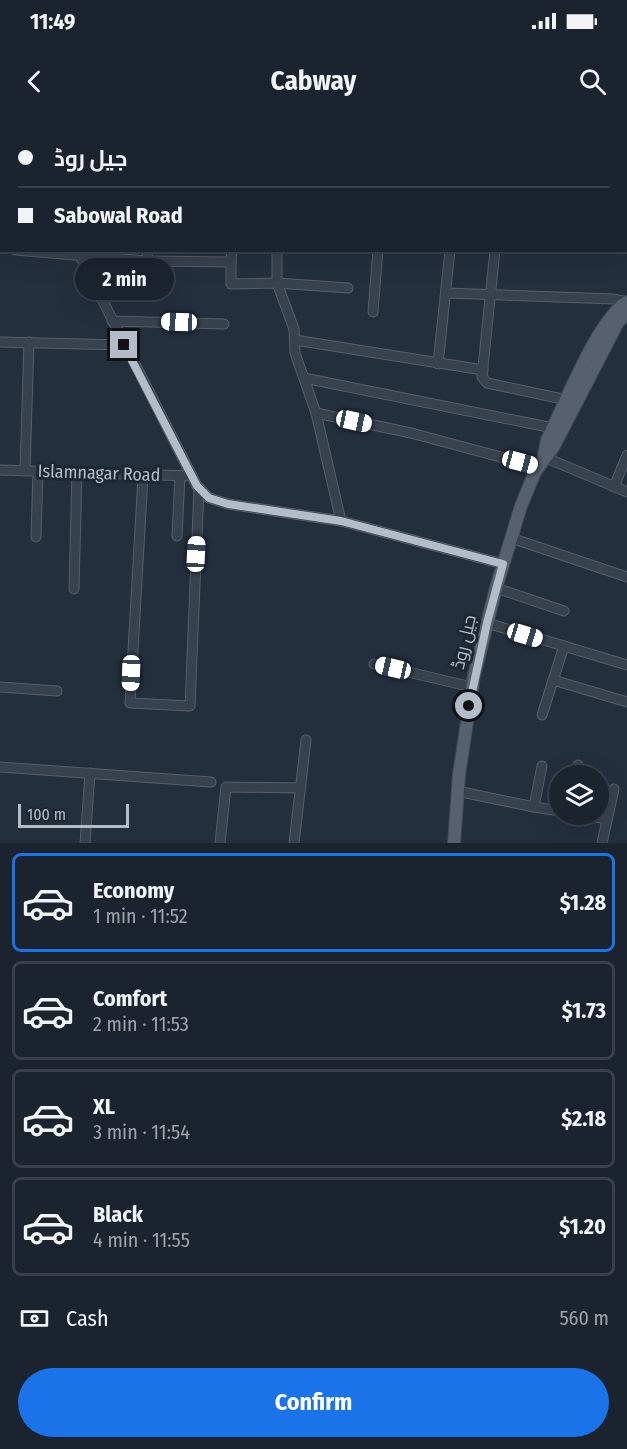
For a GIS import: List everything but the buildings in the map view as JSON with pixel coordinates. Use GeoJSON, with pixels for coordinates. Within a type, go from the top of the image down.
{"type":"FeatureCollection","features":[{"type":"Feature","properties":{"kind":"main road"},"geometry":{"type":"LineString","coordinates":[[541,462],[567,400],[610,317],[627,302]]}},
{"type":"Feature","properties":{"kind":"main road"},"geometry":{"type":"LineString","coordinates":[[541,462],[554,446],[618,322],[627,314]]}},
{"type":"Feature","properties":{"kind":"main road","name":"جیل روڈ"},"geometry":{"type":"LineString","coordinates":[[454,843],[457,791],[472,687],[503,564],[541,462]]}},
{"type":"Feature","properties":{"kind":"street"},"geometry":{"type":"LineString","coordinates":[[47,252],[147,261],[231,262]]}},
{"type":"Feature","properties":{"kind":"street"},"geometry":{"type":"LineString","coordinates":[[147,261],[148,252]]}},
{"type":"Feature","properties":{"kind":"street"},"geometry":{"type":"LineString","coordinates":[[232,252],[231,284],[277,283],[348,288]]}},
{"type":"Feature","properties":{"kind":"street"},"geometry":{"type":"LineString","coordinates":[[278,252],[277,283],[294,329],[295,352],[316,413],[341,521]]}},
{"type":"Feature","properties":{"kind":"street"},"geometry":{"type":"LineString","coordinates":[[373,312],[378,252]]}},
{"type":"Feature","properties":{"kind":"street"},"geometry":{"type":"LineString","coordinates":[[438,364],[450,252]]}},
{"type":"Feature","properties":{"kind":"street"},"geometry":{"type":"LineString","coordinates":[[495,252],[482,377],[487,383],[567,400]]}},
{"type":"Feature","properties":{"kind":"street"},"geometry":{"type":"LineString","coordinates":[[79,254],[192,476],[209,498],[228,504],[341,521],[503,564]]}},
{"type":"Feature","properties":{"kind":"street"},"geometry":{"type":"LineString","coordinates":[[446,293],[614,299],[627,302]]}},
{"type":"Feature","properties":{"kind":"street"},"geometry":{"type":"LineString","coordinates":[[112,321],[224,324]]}},
{"type":"Feature","properties":{"kind":"street"},"geometry":{"type":"LineString","coordinates":[[295,340],[483,370]]}},
{"type":"Feature","properties":{"kind":"street"},"geometry":{"type":"LineString","coordinates":[[0,342],[124,345]]}},
{"type":"Feature","properties":{"kind":"street"},"geometry":{"type":"LineString","coordinates":[[25,471],[29,342]]}},
{"type":"Feature","properties":{"kind":"street"},"geometry":{"type":"LineString","coordinates":[[304,378],[554,428]]}},
{"type":"Feature","properties":{"kind":"street"},"geometry":{"type":"LineString","coordinates":[[316,413],[541,462],[627,492]]}},
{"type":"Feature","properties":{"kind":"street"},"geometry":{"type":"LineString","coordinates":[[614,487],[627,455]]}},
{"type":"Feature","properties":{"kind":"street","name":"Islamnagar Road"},"geometry":{"type":"LineString","coordinates":[[0,470],[192,476]]}},
{"type":"Feature","properties":{"kind":"street"},"geometry":{"type":"LineString","coordinates":[[36,537],[38,471]]}},
{"type":"Feature","properties":{"kind":"street"},"geometry":{"type":"LineString","coordinates":[[74,589],[77,472]]}},
{"type":"Feature","properties":{"kind":"street"},"geometry":{"type":"LineString","coordinates":[[143,476],[130,703],[190,706],[200,488]]}},
{"type":"Feature","properties":{"kind":"street"},"geometry":{"type":"LineString","coordinates":[[177,536],[180,476]]}},
{"type":"Feature","properties":{"kind":"street"},"geometry":{"type":"LineString","coordinates":[[511,538],[627,577]]}},
{"type":"Feature","properties":{"kind":"street"},"geometry":{"type":"LineString","coordinates":[[496,588],[564,611]]}},
{"type":"Feature","properties":{"kind":"street"},"geometry":{"type":"LineString","coordinates":[[487,623],[627,665]]}},
{"type":"Feature","properties":{"kind":"street"},"geometry":{"type":"LineString","coordinates":[[542,715],[564,646]]}},
{"type":"Feature","properties":{"kind":"street"},"geometry":{"type":"LineString","coordinates":[[374,664],[472,687]]}},
{"type":"Feature","properties":{"kind":"street"},"geometry":{"type":"LineString","coordinates":[[554,680],[627,702]]}},
{"type":"Feature","properties":{"kind":"street"},"geometry":{"type":"LineString","coordinates":[[0,687],[57,691]]}},
{"type":"Feature","properties":{"kind":"street"},"geometry":{"type":"LineString","coordinates":[[294,843],[306,740]]}},
{"type":"Feature","properties":{"kind":"street"},"geometry":{"type":"LineString","coordinates":[[534,807],[542,766]]}},
{"type":"Feature","properties":{"kind":"street"},"geometry":{"type":"LineString","coordinates":[[0,767],[211,782]]}},
{"type":"Feature","properties":{"kind":"street"},"geometry":{"type":"LineString","coordinates":[[86,843],[90,773]]}},
{"type":"Feature","properties":{"kind":"street"},"geometry":{"type":"LineString","coordinates":[[220,843],[226,787],[301,788]]}},
{"type":"Feature","properties":{"kind":"street"},"geometry":{"type":"LineString","coordinates":[[609,810],[614,789]]}},
{"type":"Feature","properties":{"kind":"street"},"geometry":{"type":"LineString","coordinates":[[457,791],[549,809]]}},
{"type":"Feature","properties":{"kind":"street"},"geometry":{"type":"LineString","coordinates":[[602,843],[606,825]]}},
{"type":"Feature","properties":{"kind":"route"},"geometry":{"type":"LineString","coordinates":[[124,345],[197,486],[209,498],[228,504],[310,515],[369,527],[503,564],[474,676],[469,706]]}}]}
